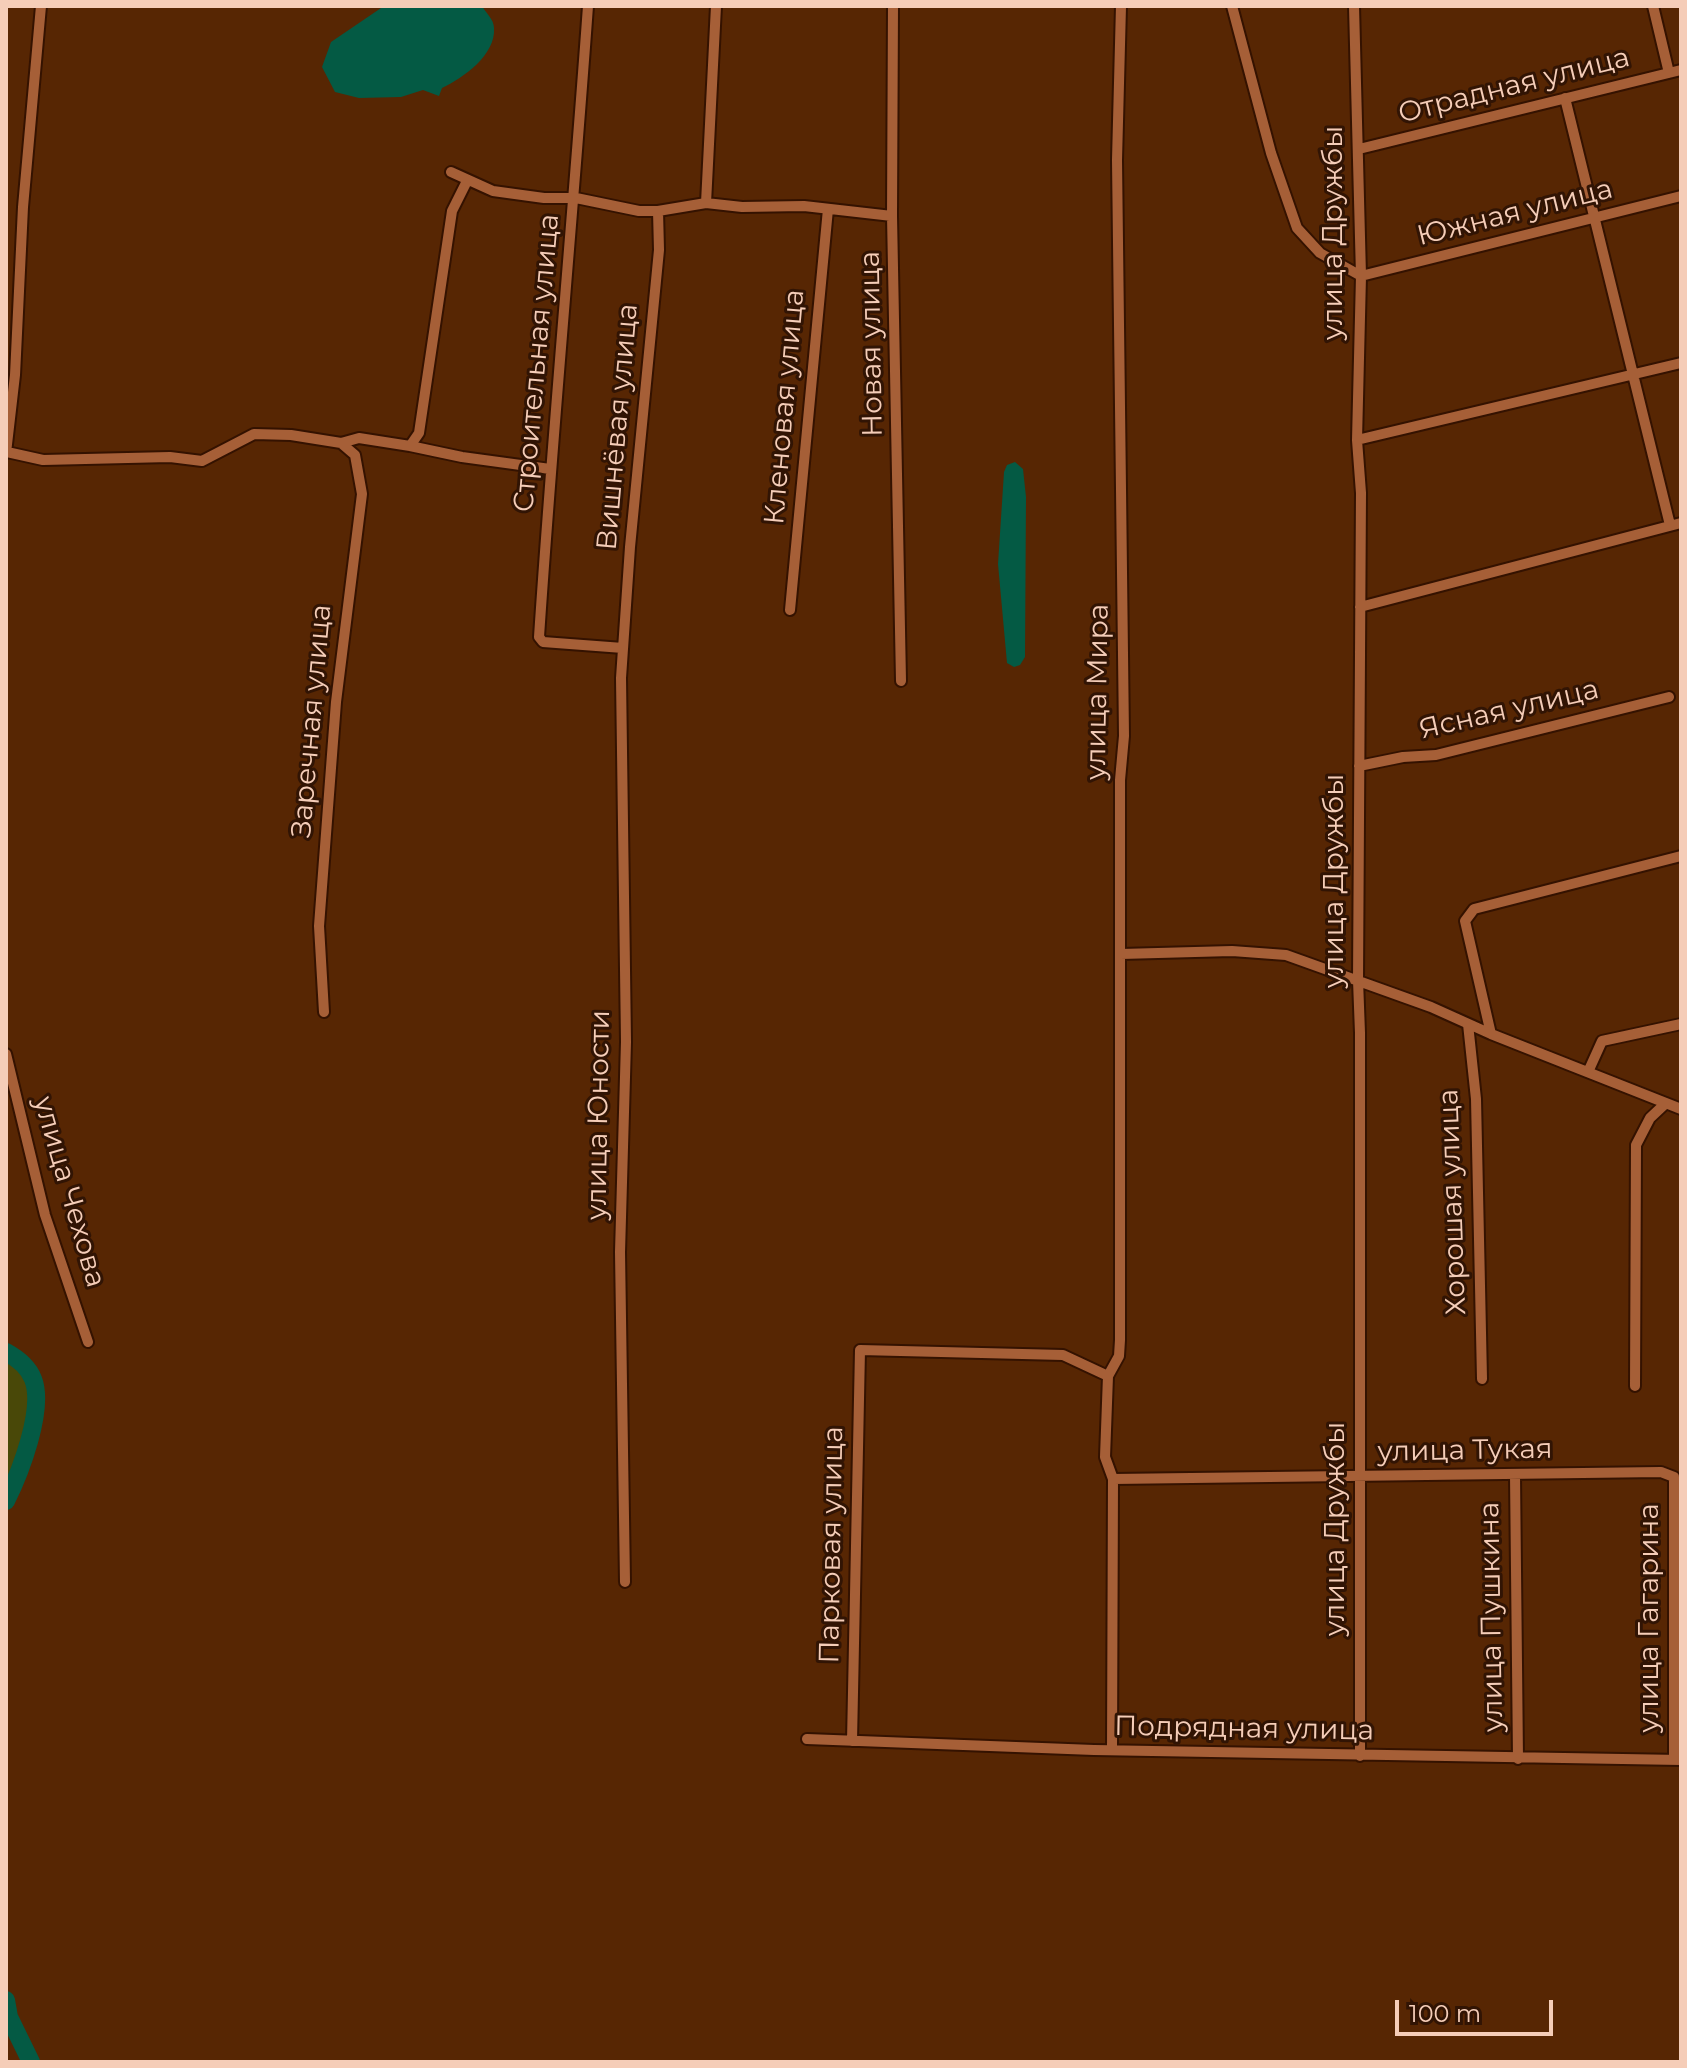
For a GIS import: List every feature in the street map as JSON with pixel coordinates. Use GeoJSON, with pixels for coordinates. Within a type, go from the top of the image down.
{"type":"FeatureCollection","features":[{"type":"Feature","properties":{"kind":"street"},"geometry":{"type":"LineString","coordinates":[[41,6],[23,207],[15,375],[6,452],[43,460],[170,457],[202,461],[254,434],[291,435],[341,443],[359,438],[550,469]]}},
{"type":"Feature","properties":{"kind":"street","name":"Строительная улица"},"geometry":{"type":"LineString","coordinates":[[588,6],[576,198],[550,469],[540,641],[623,648]]}},
{"type":"Feature","properties":{"kind":"street"},"geometry":{"type":"LineString","coordinates":[[706,203],[716,6]]}},
{"type":"Feature","properties":{"kind":"street","name":"Новая улица"},"geometry":{"type":"LineString","coordinates":[[893,6],[892,216],[901,681]]}},
{"type":"Feature","properties":{"kind":"street","name":"улица Мира"},"geometry":{"type":"LineString","coordinates":[[1112,1750],[1113,1479],[1105,1457],[1108,1376],[1119,1356],[1120,1340],[1120,780],[1124,721],[1117,160],[1121,6]]}},
{"type":"Feature","properties":{"kind":"street"},"geometry":{"type":"LineString","coordinates":[[1232,6],[1271,153],[1297,228],[1320,253],[1361,276]]}},
{"type":"Feature","properties":{"kind":"street","name":"улица Дружбы"},"geometry":{"type":"LineString","coordinates":[[1354,6],[1361,276],[1357,440],[1361,493],[1358,980],[1360,1756]]}},
{"type":"Feature","properties":{"kind":"street"},"geometry":{"type":"LineString","coordinates":[[1653,6],[1669,73]]}},
{"type":"Feature","properties":{"kind":"street","name":"Отрадная улица"},"geometry":{"type":"LineString","coordinates":[[1359,149],[1681,70]]}},
{"type":"Feature","properties":{"kind":"street"},"geometry":{"type":"LineString","coordinates":[[1360,607],[1676,524],[1633,374],[1565,98]]}},
{"type":"Feature","properties":{"kind":"street"},"geometry":{"type":"LineString","coordinates":[[451,172],[493,191],[544,198],[576,198],[639,211],[706,203],[742,207],[804,206],[892,216]]}},
{"type":"Feature","properties":{"kind":"street"},"geometry":{"type":"LineString","coordinates":[[410,446],[419,433],[452,211],[467,181]]}},
{"type":"Feature","properties":{"kind":"street","name":"Южная улица"},"geometry":{"type":"LineString","coordinates":[[1361,276],[1681,196]]}},
{"type":"Feature","properties":{"kind":"street","name":"Кленовая улица"},"geometry":{"type":"LineString","coordinates":[[790,610],[828,209]]}},
{"type":"Feature","properties":{"kind":"street","name":"Вишнёвая улица"},"geometry":{"type":"LineString","coordinates":[[623,648],[659,250],[658,211]]}},
{"type":"Feature","properties":{"kind":"street"},"geometry":{"type":"LineString","coordinates":[[1357,440],[1681,363]]}},
{"type":"Feature","properties":{"kind":"street","name":"Заречная улица"},"geometry":{"type":"LineString","coordinates":[[324,1012],[319,926],[323,866],[336,702],[362,494],[355,455],[341,443]]}},
{"type":"Feature","properties":{"kind":"street","name":"улица Юности"},"geometry":{"type":"LineString","coordinates":[[623,648],[626,1042],[620,1252],[625,1582]]}},
{"type":"Feature","properties":{"kind":"street","name":"Ясная улица"},"geometry":{"type":"LineString","coordinates":[[1359,766],[1403,757],[1436,755],[1669,697]]}},
{"type":"Feature","properties":{"kind":"street"},"geometry":{"type":"LineString","coordinates":[[1491,1034],[1465,921],[1474,909],[1681,856]]}},
{"type":"Feature","properties":{"kind":"street"},"geometry":{"type":"LineString","coordinates":[[1121,954],[1232,951],[1286,955],[1358,980],[1681,1109]]}},
{"type":"Feature","properties":{"kind":"street","name":"Хорошая улица"},"geometry":{"type":"LineString","coordinates":[[1468,1024],[1476,1099],[1482,1379]]}},
{"type":"Feature","properties":{"kind":"street"},"geometry":{"type":"LineString","coordinates":[[1588,1072],[1602,1041],[1681,1024]]}},
{"type":"Feature","properties":{"kind":"street","name":"улица Чехова"},"geometry":{"type":"LineString","coordinates":[[6,1054],[45,1215],[88,1342]]}},
{"type":"Feature","properties":{"kind":"street"},"geometry":{"type":"LineString","coordinates":[[1635,1386],[1636,1145],[1650,1118],[1666,1103]]}},
{"type":"Feature","properties":{"kind":"street","name":"Парковая улица"},"geometry":{"type":"LineString","coordinates":[[852,1741],[860,1350],[1063,1355],[1108,1376]]}},
{"type":"Feature","properties":{"kind":"street","name":"улица Тукая"},"geometry":{"type":"LineString","coordinates":[[1113,1479],[1661,1472],[1674,1477]]}},
{"type":"Feature","properties":{"kind":"street","name":"улица Пушкина"},"geometry":{"type":"LineString","coordinates":[[1515,1475],[1518,1759]]}},
{"type":"Feature","properties":{"kind":"street","name":"улица Гагарина"},"geometry":{"type":"LineString","coordinates":[[1674,1477],[1678,1760]]}},
{"type":"Feature","properties":{"kind":"street","name":"Подрядная улица"},"geometry":{"type":"LineString","coordinates":[[807,1739],[1360,1756],[1678,1760]]}},
{"type":"Feature","properties":{"kind":"shaded area"},"geometry":{"type":"Polygon","coordinates":[[[384,6],[482,6],[493,22],[490,47],[477,64],[442,88],[439,96],[423,90],[401,97],[359,98],[335,92],[322,67],[331,42],[384,6]]]}},
{"type":"Feature","properties":{"kind":"shaded area"},"geometry":{"type":"Polygon","coordinates":[[[1015,462],[1023,469],[1026,497],[1025,657],[1020,665],[1014,667],[1007,663],[998,564],[1004,472],[1007,465],[1015,462]]]}},
{"type":"Feature","properties":{"kind":"shaded area"},"geometry":{"type":"Polygon","coordinates":[[[6,1350],[21,1361],[27,1374],[30,1410],[24,1451],[6,1501],[6,1350]]]}},
{"type":"Feature","properties":{"kind":"waterway"},"geometry":{"type":"LineString","coordinates":[[6,1352],[28,1370],[36,1392],[29,1441],[6,1501]]}},
{"type":"Feature","properties":{"kind":"waterway"},"geometry":{"type":"LineString","coordinates":[[6,2000],[9,2017],[31,2062]]}}]}
